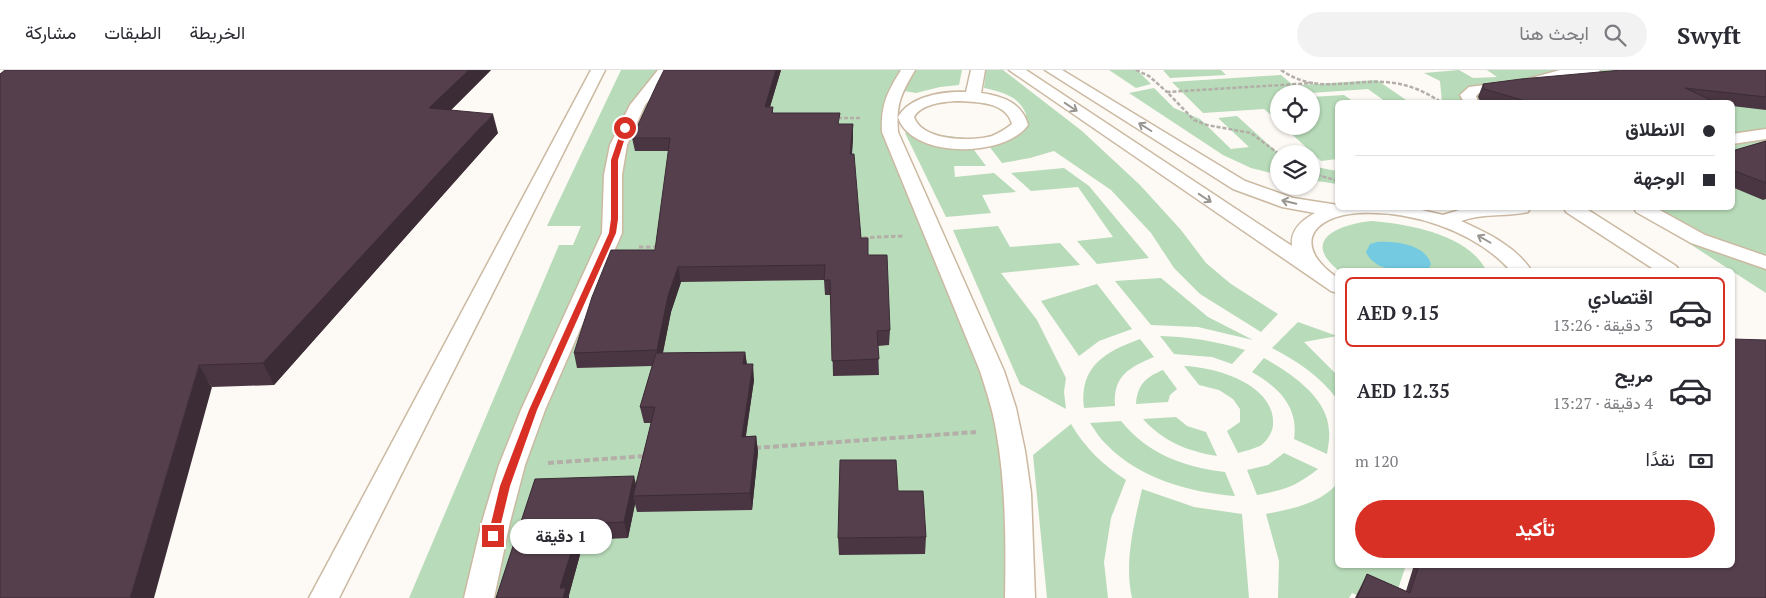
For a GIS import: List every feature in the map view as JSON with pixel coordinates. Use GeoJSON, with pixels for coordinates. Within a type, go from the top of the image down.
{"type":"FeatureCollection","features":[{"type":"Feature","properties":{"kind":"lane"},"geometry":{"type":"LineString","coordinates":[[324,598],[598,70]]}},
{"type":"Feature","properties":{"kind":"lane"},"geometry":{"type":"LineString","coordinates":[[479,598],[496,522],[512,465],[533,410],[607,249],[614,219],[614,160],[620,138],[638,102],[666,70]]}},
{"type":"Feature","properties":{"kind":"lane"},"geometry":{"type":"LineString","coordinates":[[908,70],[897,87],[892,101],[898,118],[919,133],[932,139],[959,143],[987,142],[1003,138],[1014,132],[1020,125],[1019,118],[1014,110],[1004,104],[973,96],[941,97],[916,105],[898,118],[890,132],[992,371],[1009,430],[1021,558],[1020,598]]}},
{"type":"Feature","properties":{"kind":"lane"},"geometry":{"type":"LineString","coordinates":[[973,96],[978,70]]}},
{"type":"Feature","properties":{"kind":"lane"},"geometry":{"type":"LineString","coordinates":[[1016,70],[1335,285]]}},
{"type":"Feature","properties":{"kind":"lane"},"geometry":{"type":"LineString","coordinates":[[1052,70],[1240,184],[1289,203],[1337,211],[1350,210]]}},
{"type":"Feature","properties":{"kind":"lane"},"geometry":{"type":"LineString","coordinates":[[1470,100],[1468,95],[1478,89],[1525,84],[1561,74],[1593,70]]}},
{"type":"Feature","properties":{"kind":"lane"},"geometry":{"type":"LineString","coordinates":[[1037,84],[1067,79]]}},
{"type":"Feature","properties":{"kind":"lane"},"geometry":{"type":"LineString","coordinates":[[1735,139],[1766,134]]}},
{"type":"Feature","properties":{"kind":"lane"},"geometry":{"type":"LineString","coordinates":[[1389,210],[1446,221],[1488,240],[1504,252],[1519,268]]}},
{"type":"Feature","properties":{"kind":"lane"},"geometry":{"type":"LineString","coordinates":[[1446,221],[1465,213],[1499,210]]}},
{"type":"Feature","properties":{"kind":"lane"},"geometry":{"type":"LineString","coordinates":[[1577,210],[1666,268]]}},
{"type":"Feature","properties":{"kind":"lane"},"geometry":{"type":"LineString","coordinates":[[1647,210],[1698,239],[1766,263]]}},
{"type":"Feature","properties":{"kind":"lane"},"geometry":{"type":"LineString","coordinates":[[1318,273],[1304,257],[1300,241],[1305,228],[1317,218],[1337,211]]}},
{"type":"Feature","properties":{"kind":"path"},"geometry":{"type":"LineString","coordinates":[[1136,70],[1148,76],[1167,92],[1183,111],[1195,120],[1206,125],[1248,132],[1270,147]]}},
{"type":"Feature","properties":{"kind":"path"},"geometry":{"type":"LineString","coordinates":[[1281,70],[1313,83]]}},
{"type":"Feature","properties":{"kind":"path"},"geometry":{"type":"LineString","coordinates":[[1167,92],[1313,83],[1340,85],[1386,82],[1418,90],[1438,100]]}},
{"type":"Feature","properties":{"kind":"path"},"geometry":{"type":"LineString","coordinates":[[830,118],[898,118]]}},
{"type":"Feature","properties":{"kind":"path"},"geometry":{"type":"LineString","coordinates":[[1320,176],[1335,180]]}},
{"type":"Feature","properties":{"kind":"path"},"geometry":{"type":"LineString","coordinates":[[854,238],[933,235]]}},
{"type":"Feature","properties":{"kind":"path"},"geometry":{"type":"LineString","coordinates":[[607,249],[666,246]]}},
{"type":"Feature","properties":{"kind":"path"},"geometry":{"type":"LineString","coordinates":[[751,448],[1009,430]]}},
{"type":"Feature","properties":{"kind":"path"},"geometry":{"type":"LineString","coordinates":[[512,465],[651,455]]}},
{"type":"Feature","properties":{"kind":"green space"},"geometry":{"type":"Polygon","coordinates":[[[621,70],[900,70],[892,95],[894,131],[986,339],[1028,598],[409,598],[559,245],[573,245],[581,226],[547,226],[621,70]]]}},
{"type":"Feature","properties":{"kind":"green space"},"geometry":{"type":"Polygon","coordinates":[[[911,70],[962,70],[959,85],[940,87],[916,93],[904,91],[911,70]]]}},
{"type":"Feature","properties":{"kind":"green space"},"geometry":{"type":"Polygon","coordinates":[[[986,70],[1003,70],[1082,131],[1140,185],[1181,230],[1206,263],[1231,284],[1278,314],[1261,332],[1200,294],[1174,268],[1151,233],[1111,190],[1054,151],[1002,163],[982,137],[995,136],[1023,123],[1026,114],[1014,99],[1003,93],[984,88],[986,70]]]}},
{"type":"Feature","properties":{"kind":"green space"},"geometry":{"type":"Polygon","coordinates":[[[1109,70],[1137,70],[1151,84],[1136,88],[1109,70]]]}},
{"type":"Feature","properties":{"kind":"green space"},"geometry":{"type":"Polygon","coordinates":[[[1163,70],[1221,70],[1226,75],[1170,78],[1163,70]]]}},
{"type":"Feature","properties":{"kind":"green space"},"geometry":{"type":"Polygon","coordinates":[[[1459,70],[1473,78],[1497,77],[1487,70],[1766,70],[1766,293],[1735,273],[1735,268],[1727,268],[1637,210],[1735,210],[1735,100],[1442,100],[1440,81],[1424,73],[1459,70]]]}},
{"type":"Feature","properties":{"kind":"green space"},"geometry":{"type":"Polygon","coordinates":[[[1281,75],[1293,85],[1270,85],[1270,114],[1264,109],[1203,113],[1172,82],[1281,75]]]}},
{"type":"Feature","properties":{"kind":"green space"},"geometry":{"type":"Polygon","coordinates":[[[1377,80],[1406,100],[1383,100],[1368,89],[1320,92],[1320,85],[1301,85],[1377,80]]]}},
{"type":"Feature","properties":{"kind":"green space"},"geometry":{"type":"Polygon","coordinates":[[[1154,88],[1174,108],[1200,119],[1231,149],[1249,147],[1218,118],[1237,116],[1270,146],[1270,173],[1251,168],[1223,155],[1129,93],[1154,88]]]}},
{"type":"Feature","properties":{"kind":"green space"},"geometry":{"type":"Polygon","coordinates":[[[1344,95],[1351,100],[1335,100],[1335,159],[1321,161],[1320,145],[1304,145],[1293,135],[1320,135],[1320,96],[1344,95]]]}},
{"type":"Feature","properties":{"kind":"green space"},"geometry":{"type":"Polygon","coordinates":[[[915,128],[932,134],[965,138],[986,166],[954,166],[955,177],[994,173],[1016,192],[982,195],[991,213],[946,217],[905,133],[915,128]]]}},
{"type":"Feature","properties":{"kind":"green space"},"geometry":{"type":"Polygon","coordinates":[[[1064,168],[1089,186],[1149,258],[1097,264],[1077,241],[1113,237],[1078,187],[1031,191],[1011,173],[1064,168]]]}},
{"type":"Feature","properties":{"kind":"green space"},"geometry":{"type":"Polygon","coordinates":[[[1320,168],[1335,171],[1335,184],[1320,181],[1320,168]]]}},
{"type":"Feature","properties":{"kind":"green space"},"geometry":{"type":"Polygon","coordinates":[[[1371,221],[1402,225],[1435,233],[1451,239],[1465,248],[1477,258],[1484,268],[1336,268],[1327,259],[1323,249],[1324,241],[1338,229],[1371,221]]]}},
{"type":"Feature","properties":{"kind":"green space"},"geometry":{"type":"Polygon","coordinates":[[[998,226],[1010,247],[1060,243],[1080,265],[1001,273],[1037,320],[1066,378],[1064,392],[1066,409],[1020,384],[953,230],[998,226]]]}},
{"type":"Feature","properties":{"kind":"green space"},"geometry":{"type":"Polygon","coordinates":[[[1161,278],[1208,317],[1253,340],[1198,327],[1151,325],[1115,281],[1161,278]]]}},
{"type":"Feature","properties":{"kind":"green space"},"geometry":{"type":"Polygon","coordinates":[[[1097,284],[1132,329],[1099,341],[1079,356],[1041,301],[1097,284]]]}},
{"type":"Feature","properties":{"kind":"green space"},"geometry":{"type":"Polygon","coordinates":[[[1298,322],[1335,335],[1304,342],[1335,373],[1335,397],[1308,370],[1272,348],[1298,322]]]}},
{"type":"Feature","properties":{"kind":"green space"},"geometry":{"type":"Polygon","coordinates":[[[1160,336],[1203,340],[1245,350],[1232,364],[1212,357],[1174,354],[1160,336]]]}},
{"type":"Feature","properties":{"kind":"green space"},"geometry":{"type":"Polygon","coordinates":[[[1140,339],[1154,357],[1124,374],[1117,387],[1115,406],[1084,408],[1086,381],[1090,371],[1106,355],[1140,339]]]}},
{"type":"Feature","properties":{"kind":"green space"},"geometry":{"type":"Polygon","coordinates":[[[1264,358],[1306,387],[1322,407],[1329,431],[1327,454],[1294,439],[1293,417],[1285,399],[1270,384],[1252,372],[1264,358]]]}},
{"type":"Feature","properties":{"kind":"green space"},"geometry":{"type":"Polygon","coordinates":[[[1184,366],[1226,374],[1254,388],[1264,398],[1271,410],[1273,427],[1265,442],[1260,446],[1238,453],[1227,431],[1240,422],[1240,409],[1233,399],[1219,390],[1199,385],[1184,366]]]}},
{"type":"Feature","properties":{"kind":"green space"},"geometry":{"type":"Polygon","coordinates":[[[1163,370],[1177,389],[1170,395],[1168,402],[1136,404],[1140,387],[1147,379],[1163,370]]]}},
{"type":"Feature","properties":{"kind":"green space"},"geometry":{"type":"Polygon","coordinates":[[[1176,417],[1187,426],[1206,432],[1217,456],[1177,444],[1159,434],[1143,419],[1176,417]]]}},
{"type":"Feature","properties":{"kind":"green space"},"geometry":{"type":"Polygon","coordinates":[[[1121,421],[1143,442],[1167,457],[1195,467],[1225,472],[1235,496],[1183,487],[1166,482],[1134,467],[1102,440],[1090,423],[1121,421]]]}},
{"type":"Feature","properties":{"kind":"green space"},"geometry":{"type":"Polygon","coordinates":[[[1071,424],[1082,441],[1095,455],[1126,480],[1111,518],[1104,562],[1108,598],[1047,598],[1033,455],[1071,424]]]}},
{"type":"Feature","properties":{"kind":"green space"},"geometry":{"type":"Polygon","coordinates":[[[1284,453],[1318,469],[1290,487],[1257,495],[1247,470],[1268,465],[1284,453]]]}},
{"type":"Feature","properties":{"kind":"green space"},"geometry":{"type":"Polygon","coordinates":[[[1335,486],[1335,568],[1405,568],[1395,598],[1364,598],[1352,593],[1349,598],[1278,598],[1279,561],[1266,514],[1304,505],[1330,491],[1335,486]]]}},
{"type":"Feature","properties":{"kind":"green space"},"geometry":{"type":"Polygon","coordinates":[[[1142,489],[1194,507],[1242,514],[1249,598],[1132,598],[1129,571],[1130,557],[1133,529],[1142,489]]]}},
{"type":"Feature","properties":{"kind":"water"},"geometry":{"type":"Polygon","coordinates":[[[1392,242],[1408,245],[1423,252],[1431,264],[1429,268],[1384,267],[1369,258],[1366,252],[1370,244],[1392,242]]]}},
{"type":"Feature","properties":{"kind":"building"},"geometry":{"type":"Polygon","coordinates":[[[5,70],[469,70],[429,108],[493,114],[263,363],[199,365],[130,598],[0,598],[0,74],[5,70]]]}},
{"type":"Feature","properties":{"kind":"building"},"geometry":{"type":"Polygon","coordinates":[[[664,70],[776,70],[765,107],[773,107],[772,113],[840,113],[838,124],[853,124],[850,154],[854,154],[861,238],[868,238],[868,255],[887,255],[890,330],[877,331],[879,359],[832,361],[830,280],[824,280],[825,265],[678,267],[668,296],[657,350],[574,353],[592,297],[611,250],[655,250],[670,138],[632,138],[664,70]]]}},
{"type":"Feature","properties":{"kind":"building"},"geometry":{"type":"Polygon","coordinates":[[[1622,70],[1766,70],[1766,97],[1685,88],[1711,100],[1522,100],[1484,89],[1483,84],[1622,70]]]}},
{"type":"Feature","properties":{"kind":"building"},"geometry":{"type":"Polygon","coordinates":[[[1766,141],[1766,183],[1735,171],[1735,150],[1766,141]]]}},
{"type":"Feature","properties":{"kind":"building"},"geometry":{"type":"Polygon","coordinates":[[[1735,339],[1766,340],[1766,598],[1357,598],[1367,574],[1410,593],[1418,568],[1735,568],[1735,339]]]}},
{"type":"Feature","properties":{"kind":"building"},"geometry":{"type":"Polygon","coordinates":[[[745,352],[743,364],[753,364],[742,437],[756,436],[750,493],[633,496],[655,407],[640,407],[656,353],[745,352]]]}},
{"type":"Feature","properties":{"kind":"building"},"geometry":{"type":"Polygon","coordinates":[[[840,460],[896,460],[898,491],[923,491],[926,537],[838,538],[840,460]]]}},
{"type":"Feature","properties":{"kind":"building"},"geometry":{"type":"Polygon","coordinates":[[[634,476],[624,522],[580,524],[560,588],[566,588],[563,598],[496,598],[535,479],[634,476]]]}},
{"type":"Feature","properties":{"kind":"route"},"geometry":{"type":"LineString","coordinates":[[493,536],[505,486],[533,410],[607,249],[614,219],[614,160],[625,128]]}}]}
